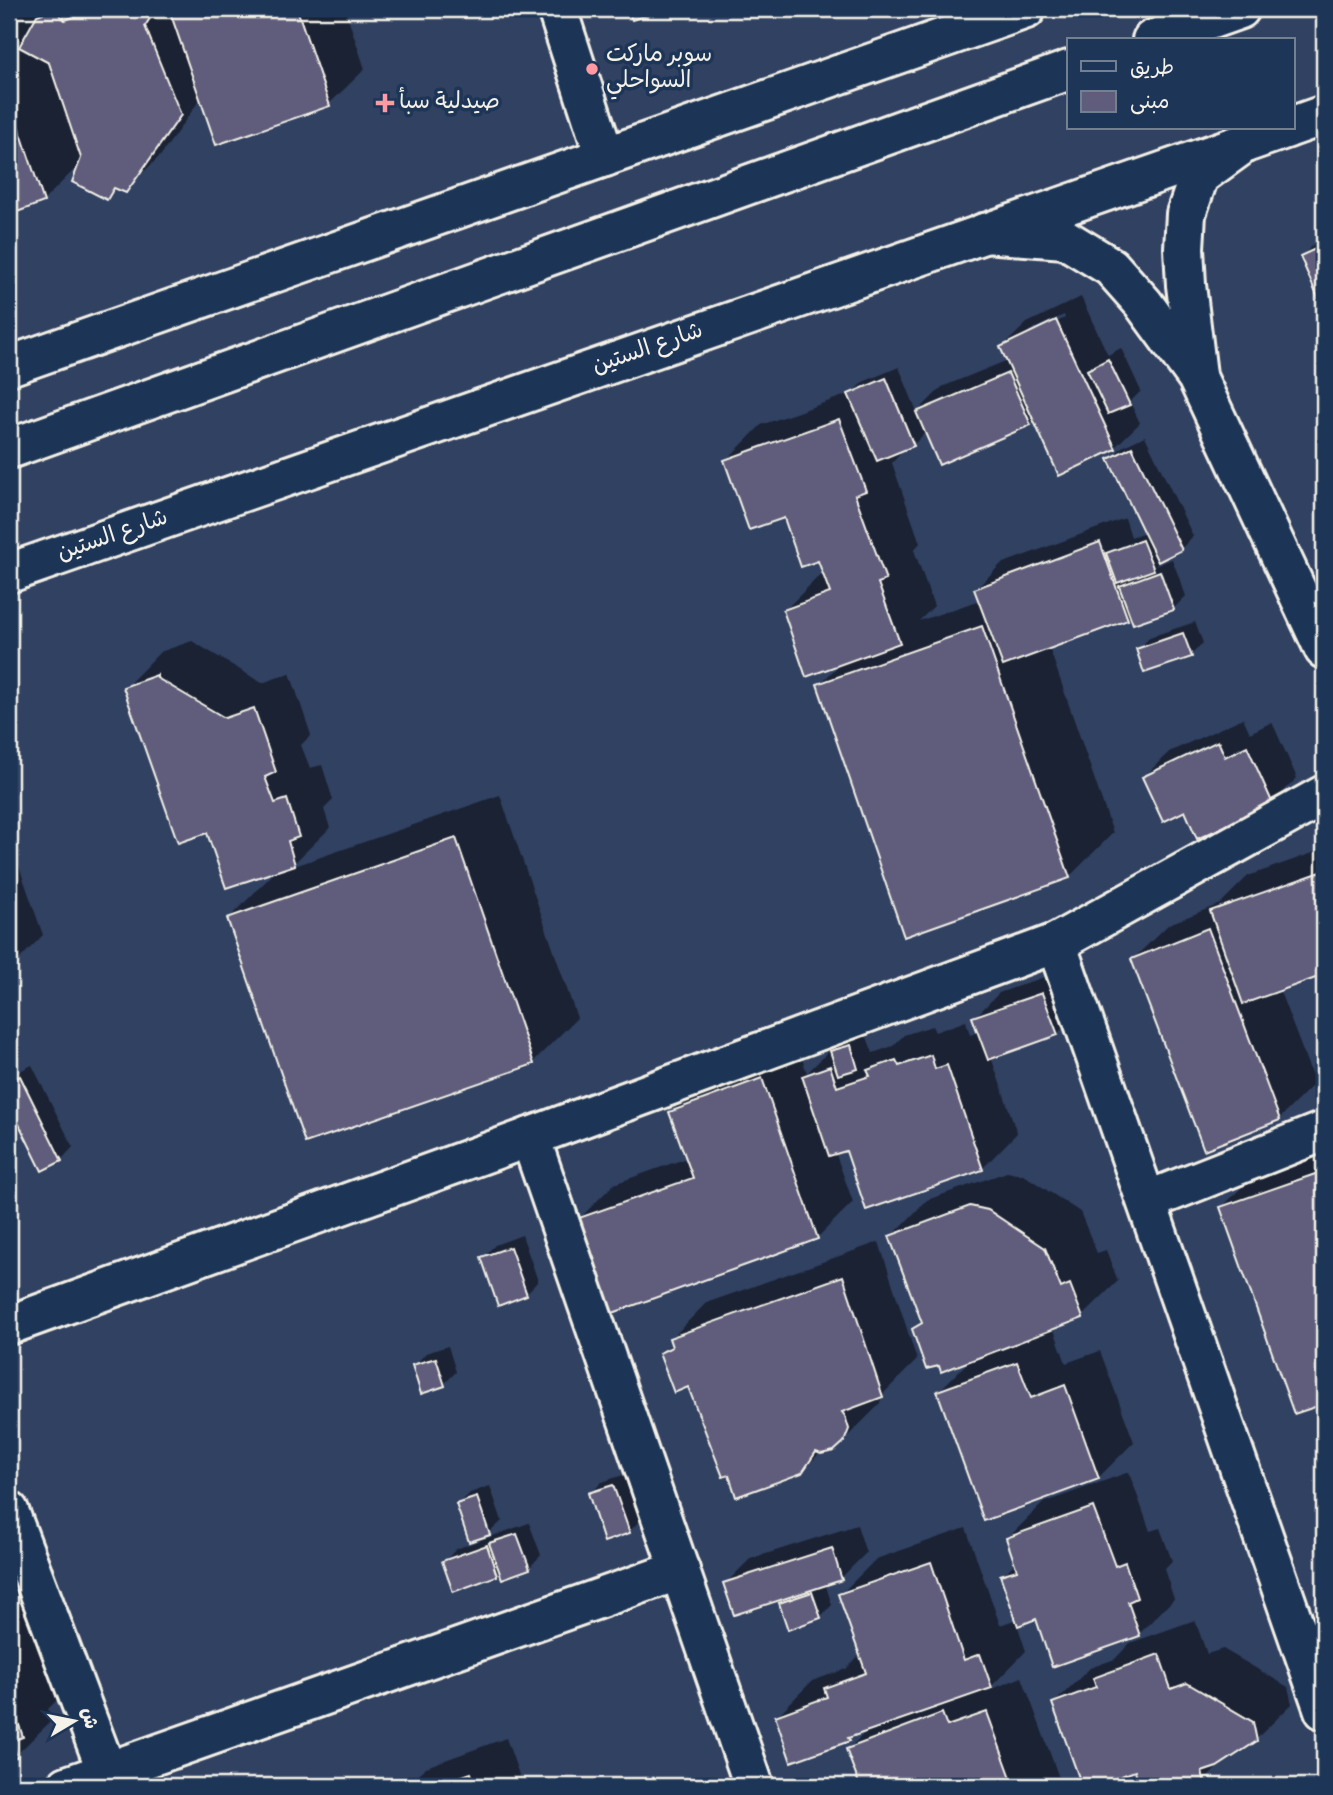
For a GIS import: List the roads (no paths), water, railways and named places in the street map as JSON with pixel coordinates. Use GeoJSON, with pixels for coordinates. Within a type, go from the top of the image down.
{"type":"FeatureCollection","features":[{"type":"Feature","properties":{"kind":"street"},"geometry":{"type":"LineString","coordinates":[[557,9],[605,157]]}},
{"type":"Feature","properties":{"kind":"street"},"geometry":{"type":"LineString","coordinates":[[9,366],[1023,9]]}},
{"type":"Feature","properties":{"kind":"street"},"geometry":{"type":"LineString","coordinates":[[1158,38],[1240,9]]}},
{"type":"Feature","properties":{"kind":"street"},"geometry":{"type":"LineString","coordinates":[[9,449],[1067,71]]}},
{"type":"Feature","properties":{"kind":"street","name":"شارع الستين"},"geometry":{"type":"LineString","coordinates":[[1294,126],[1324,115]]}},
{"type":"Feature","properties":{"kind":"street","name":"شارع الستين"},"geometry":{"type":"LineString","coordinates":[[9,573],[1282,130]]}},
{"type":"Feature","properties":{"kind":"street"},"geometry":{"type":"LineString","coordinates":[[1197,377],[1186,285],[1186,214],[1199,176],[1244,143]]}},
{"type":"Feature","properties":{"kind":"street"},"geometry":{"type":"LineString","coordinates":[[984,233],[1065,239],[1111,267],[1143,303],[1197,377],[1324,649]]}},
{"type":"Feature","properties":{"kind":"street"},"geometry":{"type":"LineString","coordinates":[[9,1325],[1056,943],[1324,795]]}},
{"type":"Feature","properties":{"kind":"street"},"geometry":{"type":"LineString","coordinates":[[1056,943],[1324,1710]]}},
{"type":"Feature","properties":{"kind":"street"},"geometry":{"type":"LineString","coordinates":[[1147,1201],[1324,1131]]}},
{"type":"Feature","properties":{"kind":"street"},"geometry":{"type":"LineString","coordinates":[[530,1137],[754,1786]]}},
{"type":"Feature","properties":{"kind":"street"},"geometry":{"type":"LineString","coordinates":[[9,1511],[107,1772]]}},
{"type":"Feature","properties":{"kind":"street"},"geometry":{"type":"LineString","coordinates":[[67,1786],[680,1570]]}},
{"type":"Feature","properties":{"kind":"place","name":"سوبر ماركت السواحلي"},"geometry":{"type":"Point","coordinates":[592,69]}},
{"type":"Feature","properties":{"kind":"place","name":"صيدلية سبأ"},"geometry":{"type":"Point","coordinates":[385,103]}}]}
